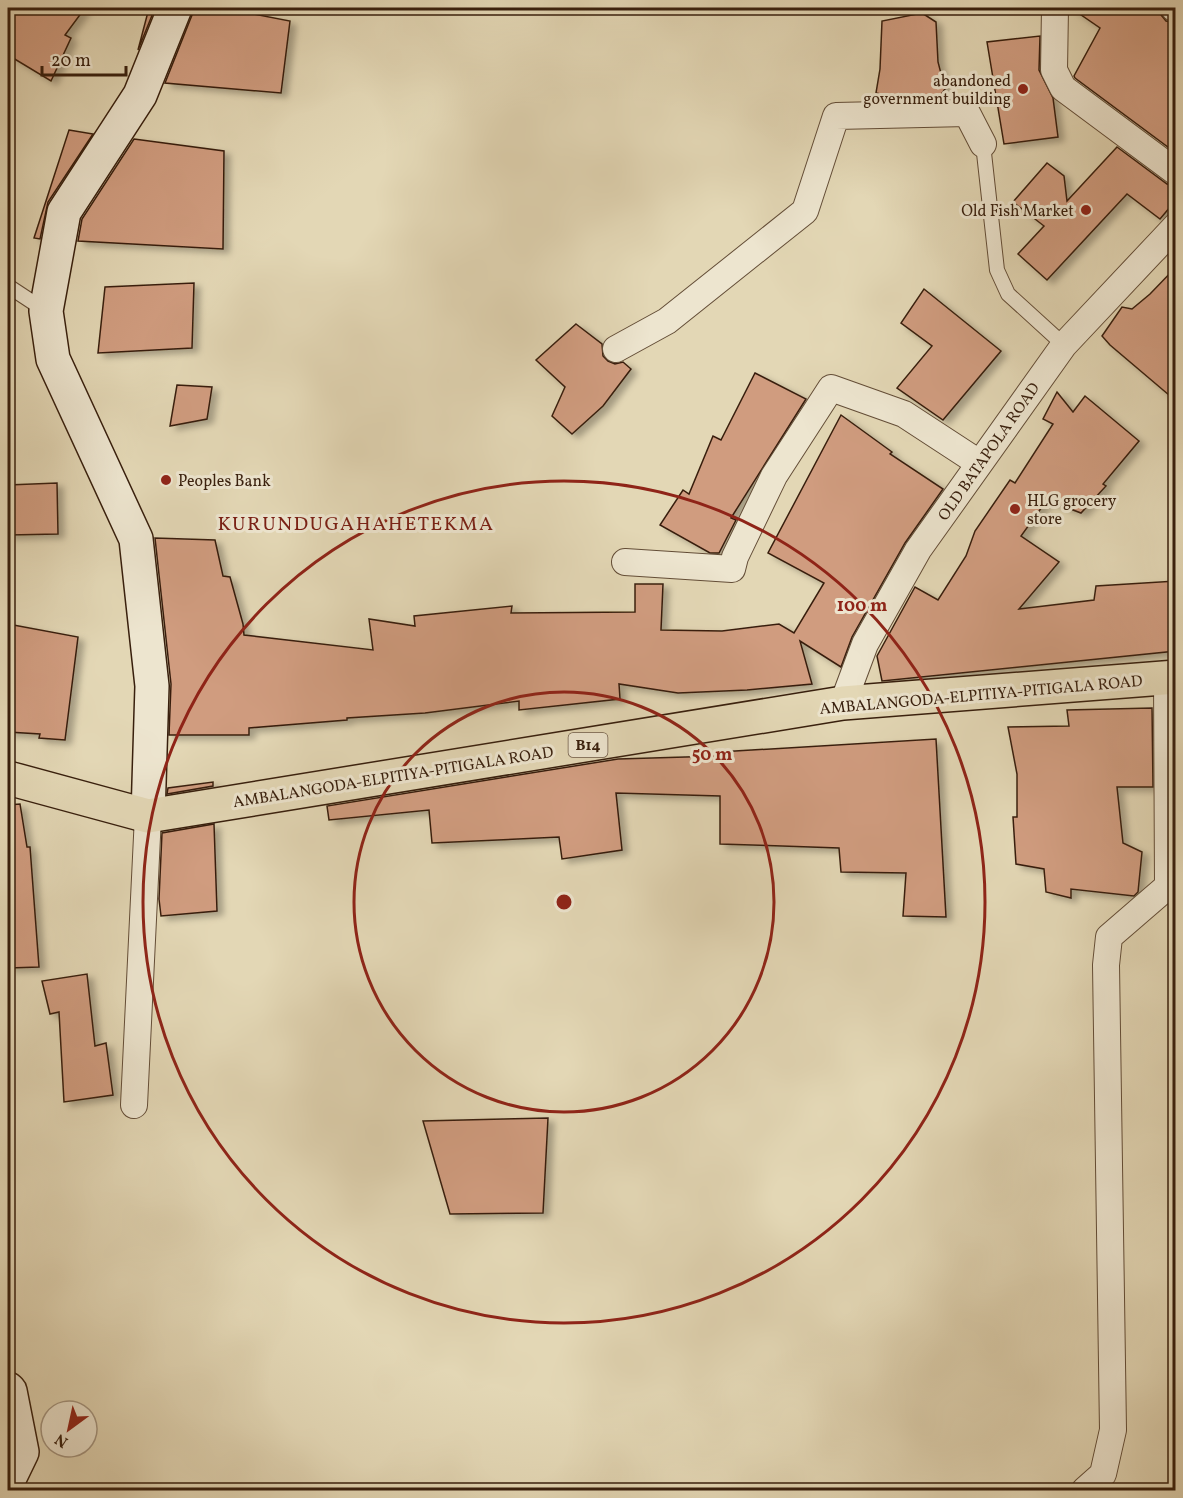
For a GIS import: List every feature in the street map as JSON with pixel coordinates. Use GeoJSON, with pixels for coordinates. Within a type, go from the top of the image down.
{"type":"FeatureCollection","features":[{"type":"Feature","properties":{"kind":"main road","name":"AMBALANGODA-ELPITIYA-PITIGALA ROAD"},"geometry":{"type":"LineString","coordinates":[[8,778],[148,816],[843,703],[1171,678]]}},
{"type":"Feature","properties":{"kind":"street"},"geometry":{"type":"LineString","coordinates":[[134,1105],[152,686],[136,539],[53,359],[46,311],[64,212],[140,95],[175,8]]}},
{"type":"Feature","properties":{"kind":"street"},"geometry":{"type":"LineString","coordinates":[[1055,8],[1054,70],[1063,88],[1176,172]]}},
{"type":"Feature","properties":{"kind":"street"},"geometry":{"type":"LineString","coordinates":[[616,349],[667,321],[805,211],[836,116],[967,113],[983,144]]}},
{"type":"Feature","properties":{"kind":"street","name":"OLD BATAPOLA ROAD"},"geometry":{"type":"LineString","coordinates":[[843,703],[865,644],[918,550],[1064,345],[1176,226]]}},
{"type":"Feature","properties":{"kind":"street"},"geometry":{"type":"LineString","coordinates":[[625,562],[732,569],[735,557],[774,476],[831,388],[904,414],[979,463]]}},
{"type":"Feature","properties":{"kind":"street"},"geometry":{"type":"LineString","coordinates":[[1085,1491],[1102,1474],[1113,1430],[1106,965],[1109,937],[1168,886],[1171,678]]}},
{"type":"Feature","properties":{"kind":"street"},"geometry":{"type":"LineString","coordinates":[[8,1389],[22,1452],[8,1481]]}},
{"type":"Feature","properties":{"kind":"lane"},"geometry":{"type":"LineString","coordinates":[[983,144],[997,270],[1008,294],[1064,345]]}},
{"type":"Feature","properties":{"kind":"lane"},"geometry":{"type":"LineString","coordinates":[[8,285],[46,311]]}},
{"type":"Feature","properties":{"kind":"building"},"geometry":{"type":"Polygon","coordinates":[[[8,8],[85,8],[65,35],[71,38],[51,81],[8,55],[8,8]]]}},
{"type":"Feature","properties":{"kind":"building"},"geometry":{"type":"Polygon","coordinates":[[[149,8],[155,8],[138,50],[149,8]]]}},
{"type":"Feature","properties":{"kind":"building"},"geometry":{"type":"Polygon","coordinates":[[[193,8],[222,8],[290,21],[281,93],[165,83],[193,8]]]}},
{"type":"Feature","properties":{"kind":"building"},"geometry":{"type":"Polygon","coordinates":[[[1071,8],[1159,8],[1166,21],[1176,23],[1176,153],[1075,78],[1100,28],[1071,8]]]}},
{"type":"Feature","properties":{"kind":"building"},"geometry":{"type":"Polygon","coordinates":[[[922,13],[936,22],[938,62],[945,89],[938,99],[902,99],[876,93],[880,69],[882,21],[922,13]]]}},
{"type":"Feature","properties":{"kind":"building","name":"abandoned government building"},"geometry":{"type":"Polygon","coordinates":[[[1040,36],[1039,70],[1053,98],[1058,137],[1004,144],[987,42],[1040,36]]]}},
{"type":"Feature","properties":{"kind":"building"},"geometry":{"type":"Polygon","coordinates":[[[69,130],[93,134],[48,202],[40,239],[34,238],[69,130]]]}},
{"type":"Feature","properties":{"kind":"building"},"geometry":{"type":"Polygon","coordinates":[[[134,139],[224,151],[223,249],[78,241],[82,219],[134,139]]]}},
{"type":"Feature","properties":{"kind":"building","name":"Old Fish Market"},"geometry":{"type":"Polygon","coordinates":[[[1117,147],[1167,184],[1176,187],[1176,200],[1160,219],[1127,194],[1047,280],[1018,254],[1044,226],[1013,202],[1047,163],[1064,176],[1067,201],[1117,147]]]}},
{"type":"Feature","properties":{"kind":"building"},"geometry":{"type":"Polygon","coordinates":[[[1176,267],[1176,401],[1102,336],[1122,307],[1132,309],[1176,267]]]}},
{"type":"Feature","properties":{"kind":"building"},"geometry":{"type":"Polygon","coordinates":[[[194,283],[192,348],[98,353],[105,287],[194,283]]]}},
{"type":"Feature","properties":{"kind":"building"},"geometry":{"type":"Polygon","coordinates":[[[924,289],[1001,351],[943,420],[897,388],[932,346],[901,323],[924,289]]]}},
{"type":"Feature","properties":{"kind":"building"},"geometry":{"type":"Polygon","coordinates":[[[576,324],[602,344],[603,356],[608,361],[615,364],[623,362],[631,369],[603,406],[572,434],[552,416],[565,387],[536,360],[576,324]]]}},
{"type":"Feature","properties":{"kind":"building"},"geometry":{"type":"Polygon","coordinates":[[[755,373],[806,399],[731,518],[736,520],[719,553],[710,553],[660,525],[683,490],[689,494],[713,436],[721,440],[755,373]]]}},
{"type":"Feature","properties":{"kind":"building"},"geometry":{"type":"Polygon","coordinates":[[[177,385],[212,387],[207,419],[170,426],[177,385]]]}},
{"type":"Feature","properties":{"kind":"building"},"geometry":{"type":"Polygon","coordinates":[[[1057,392],[1073,412],[1085,396],[1139,441],[1103,484],[1106,486],[1081,513],[1047,500],[1021,536],[1059,562],[1019,609],[1094,600],[1096,586],[1176,581],[1176,651],[882,681],[877,656],[915,587],[938,600],[966,556],[975,531],[1010,480],[1015,483],[1053,424],[1043,419],[1057,392]]]}},
{"type":"Feature","properties":{"kind":"building"},"geometry":{"type":"Polygon","coordinates":[[[841,415],[892,452],[890,454],[943,489],[905,543],[852,637],[841,667],[800,641],[812,684],[678,693],[619,684],[620,699],[519,710],[519,701],[425,713],[249,728],[249,735],[169,735],[171,684],[155,538],[215,540],[223,576],[230,577],[244,635],[373,650],[369,619],[415,626],[414,616],[512,606],[511,613],[635,612],[635,584],[663,584],[661,630],[722,631],[779,624],[794,633],[824,583],[768,553],[841,415]]]}},
{"type":"Feature","properties":{"kind":"building"},"geometry":{"type":"Polygon","coordinates":[[[57,483],[58,534],[8,535],[8,485],[57,483]]]}},
{"type":"Feature","properties":{"kind":"building"},"geometry":{"type":"Polygon","coordinates":[[[8,624],[78,637],[65,740],[39,738],[40,734],[8,732],[8,624]]]}},
{"type":"Feature","properties":{"kind":"building"},"geometry":{"type":"Polygon","coordinates":[[[1152,708],[1153,787],[1117,787],[1123,843],[1142,852],[1138,892],[1134,896],[1071,889],[1071,898],[1046,892],[1044,869],[1016,864],[1013,817],[1017,817],[1017,774],[1008,727],[1069,726],[1067,710],[1152,708]]]}},
{"type":"Feature","properties":{"kind":"building"},"geometry":{"type":"Polygon","coordinates":[[[936,739],[946,917],[903,916],[906,873],[841,872],[839,848],[720,844],[720,796],[616,793],[622,850],[562,859],[559,837],[432,843],[429,810],[329,820],[327,806],[618,759],[719,756],[719,752],[936,739]]]}},
{"type":"Feature","properties":{"kind":"building"},"geometry":{"type":"Polygon","coordinates":[[[213,782],[213,786],[167,794],[168,788],[213,782]]]}},
{"type":"Feature","properties":{"kind":"building"},"geometry":{"type":"Polygon","coordinates":[[[20,804],[27,847],[30,847],[39,967],[8,968],[8,805],[20,804]]]}},
{"type":"Feature","properties":{"kind":"building"},"geometry":{"type":"Polygon","coordinates":[[[214,824],[217,911],[161,916],[159,899],[162,833],[214,824]]]}},
{"type":"Feature","properties":{"kind":"building"},"geometry":{"type":"Polygon","coordinates":[[[87,974],[95,1046],[106,1043],[113,1095],[64,1102],[59,1012],[50,1014],[42,981],[87,974]]]}},
{"type":"Feature","properties":{"kind":"building"},"geometry":{"type":"Polygon","coordinates":[[[548,1118],[543,1213],[450,1214],[423,1121],[548,1118]]]}},
{"type":"Feature","properties":{"kind":"place","name":"abandoned government building"},"geometry":{"type":"Point","coordinates":[1023,89]}},
{"type":"Feature","properties":{"kind":"place","name":"Old Fish Market"},"geometry":{"type":"Point","coordinates":[1086,210]}},
{"type":"Feature","properties":{"kind":"place","name":"Peoples Bank"},"geometry":{"type":"Point","coordinates":[166,480]}},
{"type":"Feature","properties":{"kind":"place","name":"HLG grocery store"},"geometry":{"type":"Point","coordinates":[1015,509]}},
{"type":"Feature","properties":{"kind":"district","name":"KURUNDUGAHAHETEKMA"},"geometry":{"type":"Point","coordinates":[356,523]}}]}
